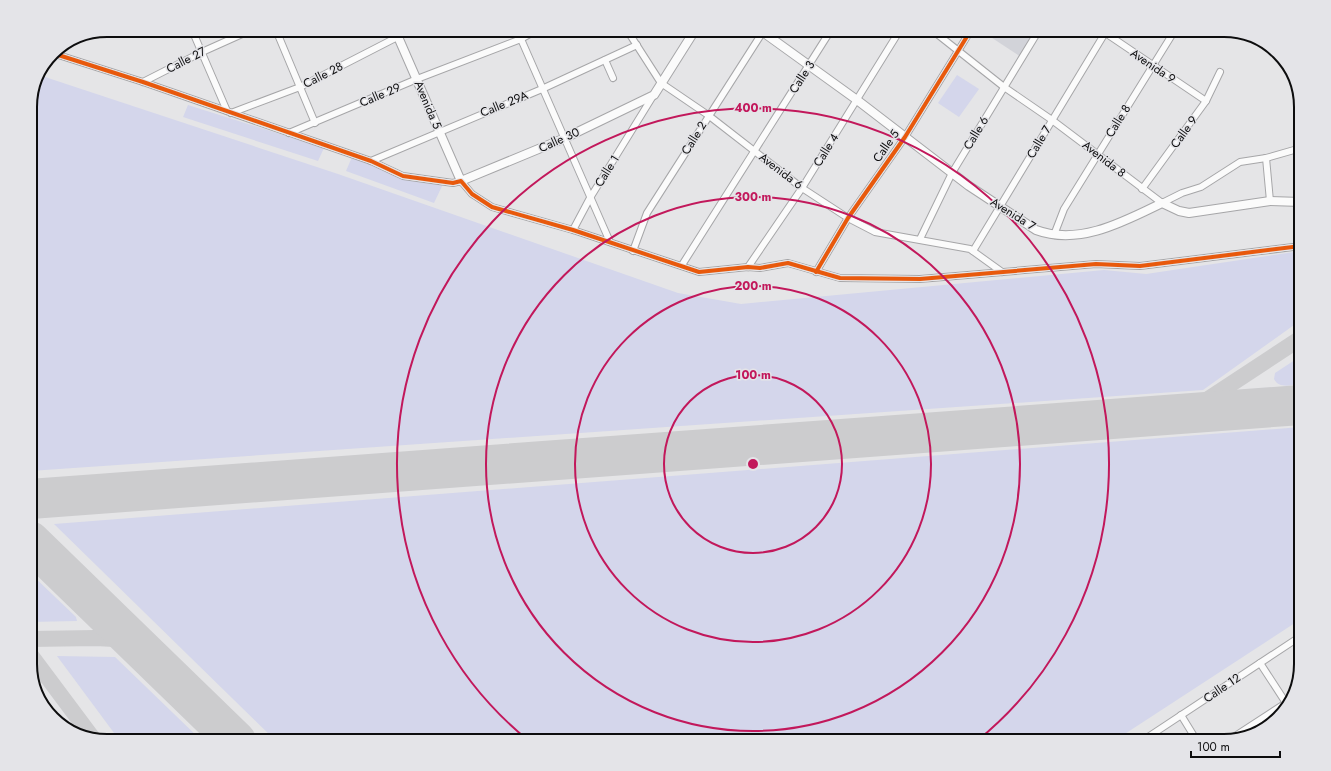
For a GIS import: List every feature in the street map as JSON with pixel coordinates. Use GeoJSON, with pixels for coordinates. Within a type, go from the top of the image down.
{"type":"FeatureCollection","features":[{"type":"Feature","properties":{"kind":"street"},"geometry":{"type":"LineString","coordinates":[[195,37],[229,112]]}},
{"type":"Feature","properties":{"kind":"street","name":"Calle 27"},"geometry":{"type":"LineString","coordinates":[[143,82],[235,37]]}},
{"type":"Feature","properties":{"kind":"street"},"geometry":{"type":"LineString","coordinates":[[279,37],[315,123]]}},
{"type":"Feature","properties":{"kind":"street","name":"Calle 28"},"geometry":{"type":"LineString","coordinates":[[229,112],[300,87],[390,37]]}},
{"type":"Feature","properties":{"kind":"street","name":"Avenida 5"},"geometry":{"type":"LineString","coordinates":[[399,37],[438,131],[461,181]]}},
{"type":"Feature","properties":{"kind":"street","name":"Calle 29"},"geometry":{"type":"LineString","coordinates":[[289,133],[417,79],[524,37]]}},
{"type":"Feature","properties":{"kind":"street","name":"Avenida 6"},"geometry":{"type":"LineString","coordinates":[[632,37],[661,83],[708,115],[802,188],[848,218],[875,232],[973,251]]}},
{"type":"Feature","properties":{"kind":"street","name":"Calle 1"},"geometry":{"type":"LineString","coordinates":[[573,230],[590,198],[691,37]]}},
{"type":"Feature","properties":{"kind":"street","name":"Calle 2"},"geometry":{"type":"LineString","coordinates":[[633,251],[647,213],[758,37]]}},
{"type":"Feature","properties":{"kind":"street","name":"Avenida 7"},"geometry":{"type":"LineString","coordinates":[[770,37],[1000,207],[1036,230],[1054,235],[1074,235],[1108,228],[1127,221],[1182,193],[1201,187],[1240,162],[1266,158],[1294,150]]}},
{"type":"Feature","properties":{"kind":"street","name":"Calle 3"},"geometry":{"type":"LineString","coordinates":[[682,265],[827,37]]}},
{"type":"Feature","properties":{"kind":"street","name":"Calle 4"},"geometry":{"type":"LineString","coordinates":[[748,267],[802,188],[896,37]]}},
{"type":"Feature","properties":{"kind":"street","name":"Avenida 8"},"geometry":{"type":"LineString","coordinates":[[941,37],[1004,87],[1052,120],[1142,189],[1162,203],[1179,211],[1189,213],[1270,201],[1294,202]]}},
{"type":"Feature","properties":{"kind":"street","name":"Calle 5"},"geometry":{"type":"LineString","coordinates":[[816,272],[848,218],[905,137],[967,37]]}},
{"type":"Feature","properties":{"kind":"street","name":"Calle 6"},"geometry":{"type":"LineString","coordinates":[[920,240],[952,173],[1036,37]]}},
{"type":"Feature","properties":{"kind":"street","name":"Calle 7"},"geometry":{"type":"LineString","coordinates":[[973,251],[1052,120],[1099,37]]}},
{"type":"Feature","properties":{"kind":"street","name":"Avenida 9"},"geometry":{"type":"LineString","coordinates":[[1111,37],[1206,101]]}},
{"type":"Feature","properties":{"kind":"street","name":"Calle 8"},"geometry":{"type":"LineString","coordinates":[[1054,235],[1064,210],[1171,37]]}},
{"type":"Feature","properties":{"kind":"street"},"geometry":{"type":"LineString","coordinates":[[521,39],[610,242]]}},
{"type":"Feature","properties":{"kind":"street","name":"Calle 29A"},"geometry":{"type":"LineString","coordinates":[[371,161],[438,131],[542,89],[637,45]]}},
{"type":"Feature","properties":{"kind":"street"},"geometry":{"type":"LineString","coordinates":[[60,55],[143,82],[371,161],[403,176],[453,183],[461,181],[472,194],[492,207],[573,230],[633,251],[682,265],[699,272],[748,267],[760,268],[788,263],[800,265],[816,272],[840,278],[869,280],[920,279],[1096,264],[1140,266],[1294,247]]}},
{"type":"Feature","properties":{"kind":"street"},"geometry":{"type":"LineString","coordinates":[[605,60],[613,78]]}},
{"type":"Feature","properties":{"kind":"street","name":"Calle 9"},"geometry":{"type":"LineString","coordinates":[[1142,189],[1206,101],[1220,72]]}},
{"type":"Feature","properties":{"kind":"street","name":"Calle 30"},"geometry":{"type":"LineString","coordinates":[[461,181],[565,138],[654,94]]}},
{"type":"Feature","properties":{"kind":"street"},"geometry":{"type":"LineString","coordinates":[[635,104],[643,113]]}},
{"type":"Feature","properties":{"kind":"street"},"geometry":{"type":"LineString","coordinates":[[1266,158],[1270,201]]}},
{"type":"Feature","properties":{"kind":"street"},"geometry":{"type":"LineString","coordinates":[[973,251],[1002,272]]}},
{"type":"Feature","properties":{"kind":"street","name":"Calle 12"},"geometry":{"type":"LineString","coordinates":[[1152,734],[1294,641]]}},
{"type":"Feature","properties":{"kind":"street"},"geometry":{"type":"LineString","coordinates":[[1260,663],[1284,701]]}},
{"type":"Feature","properties":{"kind":"street"},"geometry":{"type":"LineString","coordinates":[[1242,732],[1279,709]]}},
{"type":"Feature","properties":{"kind":"street"},"geometry":{"type":"LineString","coordinates":[[1181,715],[1193,734]]}},
{"type":"Feature","properties":{"kind":"shaded area"},"geometry":{"type":"Polygon","coordinates":[[[991,37],[1034,37],[1021,57],[991,37]]]}},
{"type":"Feature","properties":{"kind":"shaded area"},"geometry":{"type":"Polygon","coordinates":[[[957,75],[979,89],[959,117],[938,103],[957,75]]]}},
{"type":"Feature","properties":{"kind":"shaded area"},"geometry":{"type":"Polygon","coordinates":[[[44,77],[338,174],[678,293],[741,304],[1104,270],[1146,274],[1294,252],[1294,325],[1203,390],[37,471],[37,102],[39,89],[44,77]]]}},
{"type":"Feature","properties":{"kind":"shaded area"},"geometry":{"type":"Polygon","coordinates":[[[188,105],[324,148],[318,161],[183,117],[188,105]]]}},
{"type":"Feature","properties":{"kind":"shaded area"},"geometry":{"type":"Polygon","coordinates":[[[352,157],[404,176],[443,184],[434,203],[346,171],[352,157]]]}},
{"type":"Feature","properties":{"kind":"shaded area"},"geometry":{"type":"Polygon","coordinates":[[[1294,361],[1294,385],[1286,386],[1279,384],[1274,379],[1275,373],[1294,361]]]}},
{"type":"Feature","properties":{"kind":"shaded area"},"geometry":{"type":"Polygon","coordinates":[[[1294,428],[1294,624],[1125,734],[269,734],[54,524],[1294,428]]]}},
{"type":"Feature","properties":{"kind":"shaded area"},"geometry":{"type":"Polygon","coordinates":[[[37,580],[76,617],[77,621],[37,622],[37,580]]]}},
{"type":"Feature","properties":{"kind":"shaded area"},"geometry":{"type":"Polygon","coordinates":[[[57,656],[115,657],[195,734],[115,734],[57,656]]]}},
{"type":"Feature","properties":{"kind":"taxiway"},"geometry":{"type":"LineString","coordinates":[[1187,413],[1294,343]]}},
{"type":"Feature","properties":{"kind":"taxiway"},"geometry":{"type":"LineString","coordinates":[[96,638],[107,629],[108,616]]}},
{"type":"Feature","properties":{"kind":"taxiway"},"geometry":{"type":"LineString","coordinates":[[37,639],[96,638],[132,640]]}},
{"type":"Feature","properties":{"kind":"taxiway"},"geometry":{"type":"LineString","coordinates":[[37,663],[88,732]]}},
{"type":"Feature","properties":{"kind":"runway"},"geometry":{"type":"LineString","coordinates":[[37,498],[1294,406]]}},
{"type":"Feature","properties":{"kind":"runway"},"geometry":{"type":"LineString","coordinates":[[37,548],[229,734]]}},
{"type":"Feature","properties":{"kind":"cycle path"},"geometry":{"type":"LineString","coordinates":[[816,272],[848,218],[905,137],[967,37]]}},
{"type":"Feature","properties":{"kind":"cycle path"},"geometry":{"type":"LineString","coordinates":[[60,55],[143,82],[371,161],[403,176],[453,183],[461,181],[472,194],[492,207],[573,230],[699,272],[748,267],[760,268],[788,263],[840,278],[920,279],[1096,264],[1140,266],[1294,247]]}}]}
